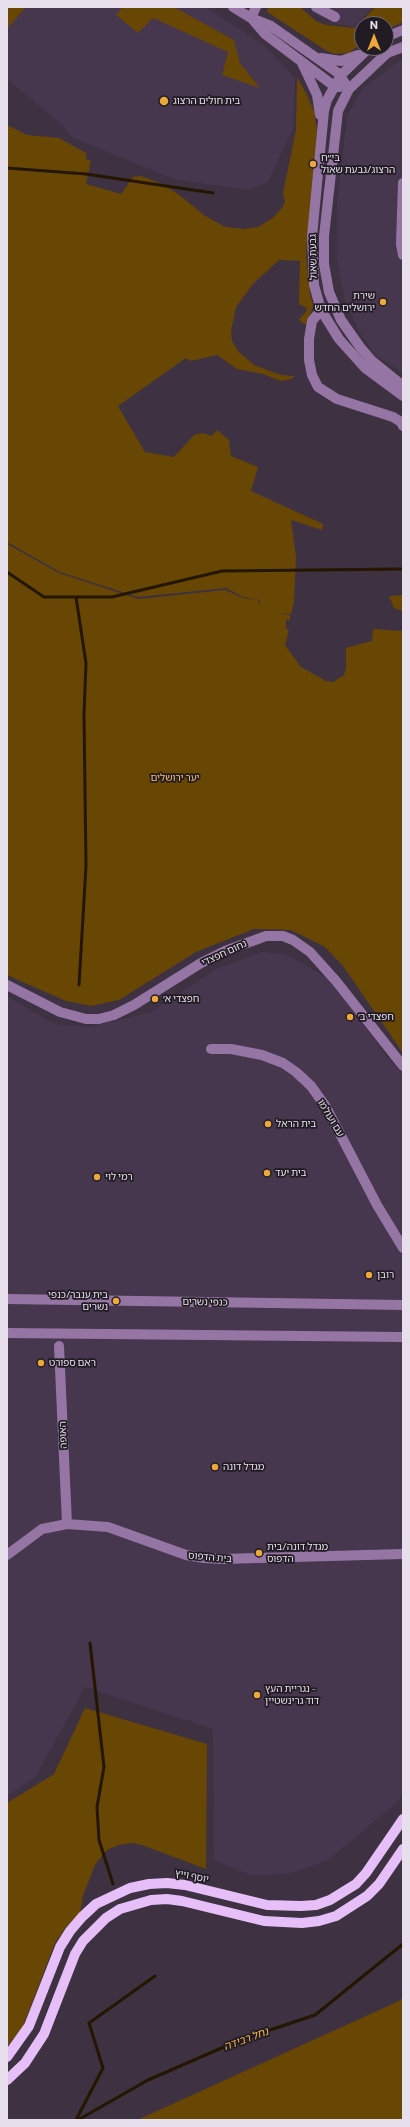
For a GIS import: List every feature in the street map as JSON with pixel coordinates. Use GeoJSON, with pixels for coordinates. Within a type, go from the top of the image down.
{"type":"FeatureCollection","features":[{"type":"Feature","properties":{"kind":"main road","name":"יוסף וייץ"},"geometry":{"type":"LineString","coordinates":[[7,2057],[29,2026],[60,1947],[70,1931],[96,1904],[130,1888],[149,1884],[167,1883],[185,1884],[267,1905],[316,1905],[330,1900],[356,1884],[366,1874],[403,1819]]}},
{"type":"Feature","properties":{"kind":"main road"},"geometry":{"type":"LineString","coordinates":[[7,2080],[25,2063],[44,2034],[75,1954],[83,1941],[106,1918],[120,1909],[151,1900],[167,1899],[182,1901],[264,1921],[302,1923],[319,1921],[336,1916],[367,1896],[379,1884],[403,1849]]}},
{"type":"Feature","properties":{"kind":"street"},"geometry":{"type":"LineString","coordinates":[[233,7],[251,18],[271,26],[316,57],[341,75],[349,89]]}},
{"type":"Feature","properties":{"kind":"street"},"geometry":{"type":"LineString","coordinates":[[251,18],[256,7]]}},
{"type":"Feature","properties":{"kind":"street"},"geometry":{"type":"LineString","coordinates":[[316,7],[335,17]]}},
{"type":"Feature","properties":{"kind":"street"},"geometry":{"type":"LineString","coordinates":[[251,18],[265,34],[334,86],[349,89]]}},
{"type":"Feature","properties":{"kind":"street","name":"גבעת שאול"},"geometry":{"type":"LineString","coordinates":[[403,47],[387,53],[349,89],[338,111],[324,236],[324,264],[334,304],[341,320],[360,347],[386,374],[403,386]]}},
{"type":"Feature","properties":{"kind":"street"},"geometry":{"type":"LineString","coordinates":[[316,57],[341,61],[355,56]]}},
{"type":"Feature","properties":{"kind":"street","name":"גבעת שאול"},"geometry":{"type":"LineString","coordinates":[[360,56],[341,75],[327,100],[322,130],[312,236],[314,285],[321,310],[339,340],[365,368],[403,396]]}},
{"type":"Feature","properties":{"kind":"street"},"geometry":{"type":"LineString","coordinates":[[301,61],[317,95],[322,130]]}},
{"type":"Feature","properties":{"kind":"street"},"geometry":{"type":"LineString","coordinates":[[403,183],[401,244],[403,255]]}},
{"type":"Feature","properties":{"kind":"street"},"geometry":{"type":"LineString","coordinates":[[334,304],[321,310],[312,321],[309,338],[309,360],[312,375],[318,386],[337,399],[393,417],[401,422],[403,426]]}},
{"type":"Feature","properties":{"kind":"street","name":"נחום חפצדי"},"geometry":{"type":"LineString","coordinates":[[7,985],[60,1012],[86,1019],[99,1018],[114,1015],[134,1005],[201,963],[224,952],[266,936],[283,936],[294,940],[310,952],[336,981],[403,1066]]}},
{"type":"Feature","properties":{"kind":"street","name":"עם ועולמו"},"geometry":{"type":"LineString","coordinates":[[211,1049],[231,1049],[262,1055],[292,1069],[311,1086],[326,1107],[377,1205],[403,1248]]}},
{"type":"Feature","properties":{"kind":"street","name":"כנפי נשרים"},"geometry":{"type":"LineString","coordinates":[[7,1299],[403,1305]]}},
{"type":"Feature","properties":{"kind":"street"},"geometry":{"type":"LineString","coordinates":[[7,1333],[403,1337]]}},
{"type":"Feature","properties":{"kind":"street","name":"האופה"},"geometry":{"type":"LineString","coordinates":[[59,1346],[67,1524]]}},
{"type":"Feature","properties":{"kind":"street","name":"בית הדפוס"},"geometry":{"type":"LineString","coordinates":[[7,1555],[42,1530],[67,1524],[108,1527],[186,1555],[204,1558],[222,1559],[403,1554]]}},
{"type":"Feature","properties":{"kind":"shaded area","name":"בית חולים הרצוג"},"geometry":{"type":"Polygon","coordinates":[[[7,7],[205,7],[263,44],[295,78],[293,128],[268,182],[248,190],[176,180],[73,138],[59,122],[7,79],[7,7]]]}},
{"type":"Feature","properties":{"kind":"shaded area"},"geometry":{"type":"Polygon","coordinates":[[[312,7],[373,7],[364,16],[354,16],[354,27],[338,24],[320,16],[312,7]]]}},
{"type":"Feature","properties":{"kind":"shaded area"},"geometry":{"type":"Polygon","coordinates":[[[403,58],[403,373],[375,355],[359,331],[344,298],[337,260],[337,202],[347,116],[362,89],[403,58]]]}},
{"type":"Feature","properties":{"kind":"shaded area"},"geometry":{"type":"Polygon","coordinates":[[[263,952],[286,954],[329,979],[388,1058],[403,1074],[403,1794],[395,1804],[327,1861],[291,1873],[253,1876],[214,1860],[213,1729],[85,1687],[36,1776],[7,1796],[7,996],[54,1024],[89,1027],[151,1012],[216,969],[263,952]]]}},
{"type":"Feature","properties":{"kind":"green space"},"geometry":{"type":"Polygon","coordinates":[[[9,7],[26,7],[7,29],[7,13],[9,7]]]}},
{"type":"Feature","properties":{"kind":"green space"},"geometry":{"type":"Polygon","coordinates":[[[119,7],[174,7],[234,40],[240,63],[260,88],[222,75],[228,52],[153,18],[138,33],[116,15],[121,9],[119,7]]]}},
{"type":"Feature","properties":{"kind":"green space"},"geometry":{"type":"Polygon","coordinates":[[[268,7],[300,7],[316,21],[326,25],[354,28],[354,49],[349,53],[335,54],[327,51],[267,12],[268,7]]]}},
{"type":"Feature","properties":{"kind":"green space"},"geometry":{"type":"Polygon","coordinates":[[[375,7],[403,7],[403,22],[394,26],[394,16],[366,16],[375,7]]]}},
{"type":"Feature","properties":{"kind":"green space","name":"יער ירושלים"},"geometry":{"type":"Polygon","coordinates":[[[297,77],[314,111],[317,130],[306,254],[310,294],[313,305],[308,325],[302,323],[299,319],[306,312],[307,308],[299,304],[300,261],[279,260],[253,284],[236,307],[231,331],[232,341],[239,352],[254,365],[281,375],[294,376],[292,379],[281,381],[263,374],[237,369],[217,355],[191,361],[186,358],[118,406],[145,452],[174,457],[194,435],[203,433],[212,436],[217,430],[229,440],[231,456],[258,467],[251,491],[323,524],[322,530],[291,520],[296,557],[294,602],[291,614],[277,613],[290,615],[290,620],[286,620],[286,629],[289,630],[285,645],[301,667],[326,681],[333,682],[344,675],[346,669],[346,648],[372,641],[373,629],[403,631],[403,1053],[343,966],[325,947],[291,930],[254,929],[196,952],[119,1000],[91,1006],[66,1001],[7,975],[7,544],[59,573],[138,599],[225,590],[243,598],[259,600],[258,604],[262,605],[259,604],[260,600],[243,597],[226,588],[138,597],[60,572],[7,542],[7,125],[27,135],[59,138],[86,153],[86,159],[91,161],[86,184],[121,194],[133,177],[141,176],[162,184],[178,194],[204,215],[225,227],[245,229],[258,227],[273,218],[285,202],[283,193],[296,130],[297,77]]]}},
{"type":"Feature","properties":{"kind":"green space"},"geometry":{"type":"Polygon","coordinates":[[[403,595],[403,611],[394,608],[389,596],[403,595]]]}},
{"type":"Feature","properties":{"kind":"green space"},"geometry":{"type":"Polygon","coordinates":[[[85,1708],[207,1744],[206,1869],[142,1845],[132,1843],[119,1845],[107,1850],[95,1865],[83,1896],[80,1913],[65,1928],[55,1943],[23,2026],[7,2047],[7,1803],[54,1774],[85,1708]]]}},
{"type":"Feature","properties":{"kind":"green space"},"geometry":{"type":"Polygon","coordinates":[[[403,1998],[403,2120],[137,2120],[399,2001],[403,1998]]]}},
{"type":"Feature","properties":{"kind":"waterway"},"geometry":{"type":"LineString","coordinates":[[7,168],[86,174],[213,193]]}},
{"type":"Feature","properties":{"kind":"waterway"},"geometry":{"type":"LineString","coordinates":[[7,572],[44,597],[112,597],[222,571],[403,569]]}},
{"type":"Feature","properties":{"kind":"waterway"},"geometry":{"type":"LineString","coordinates":[[76,597],[86,663],[84,714],[86,866],[79,985]]}},
{"type":"Feature","properties":{"kind":"waterway"},"geometry":{"type":"LineString","coordinates":[[90,1643],[104,1767],[97,1807],[99,1840],[113,1884]]}},
{"type":"Feature","properties":{"kind":"waterway","name":"נחל רבידה"},"geometry":{"type":"LineString","coordinates":[[78,2120],[148,2080],[240,2040],[315,2015],[403,1944]]}},
{"type":"Feature","properties":{"kind":"waterway"},"geometry":{"type":"LineString","coordinates":[[76,2120],[103,2068],[89,2023],[155,1976]]}},
{"type":"Feature","properties":{"kind":"place","name":"בית חולים הרצוג"},"geometry":{"type":"Point","coordinates":[164,101]}},
{"type":"Feature","properties":{"kind":"place","name":"בי״ח הרצוג/גבעת שאול"},"geometry":{"type":"Point","coordinates":[313,164]}},
{"type":"Feature","properties":{"kind":"place","name":"שירת ירושלים החדש"},"geometry":{"type":"Point","coordinates":[383,302]}},
{"type":"Feature","properties":{"kind":"place","name":"חפצדי א׳"},"geometry":{"type":"Point","coordinates":[155,999]}},
{"type":"Feature","properties":{"kind":"place","name":"חפצדי ב׳"},"geometry":{"type":"Point","coordinates":[350,1017]}},
{"type":"Feature","properties":{"kind":"place","name":"בית הראל"},"geometry":{"type":"Point","coordinates":[268,1124]}},
{"type":"Feature","properties":{"kind":"place","name":"בית יעד"},"geometry":{"type":"Point","coordinates":[267,1173]}},
{"type":"Feature","properties":{"kind":"place","name":"רמי לוי"},"geometry":{"type":"Point","coordinates":[97,1177]}},
{"type":"Feature","properties":{"kind":"place","name":"רובן"},"geometry":{"type":"Point","coordinates":[369,1275]}},
{"type":"Feature","properties":{"kind":"place","name":"בית ענבר/כנפי נשרים"},"geometry":{"type":"Point","coordinates":[116,1301]}},
{"type":"Feature","properties":{"kind":"place","name":"ראם ספורט"},"geometry":{"type":"Point","coordinates":[41,1363]}},
{"type":"Feature","properties":{"kind":"place","name":"מגדל דונה"},"geometry":{"type":"Point","coordinates":[215,1467]}},
{"type":"Feature","properties":{"kind":"place","name":"מגדל דונה/בית הדפוס"},"geometry":{"type":"Point","coordinates":[259,1553]}},
{"type":"Feature","properties":{"kind":"place","name":"נגריית העץ - דוד גרינשטיין"},"geometry":{"type":"Point","coordinates":[257,1695]}}]}
